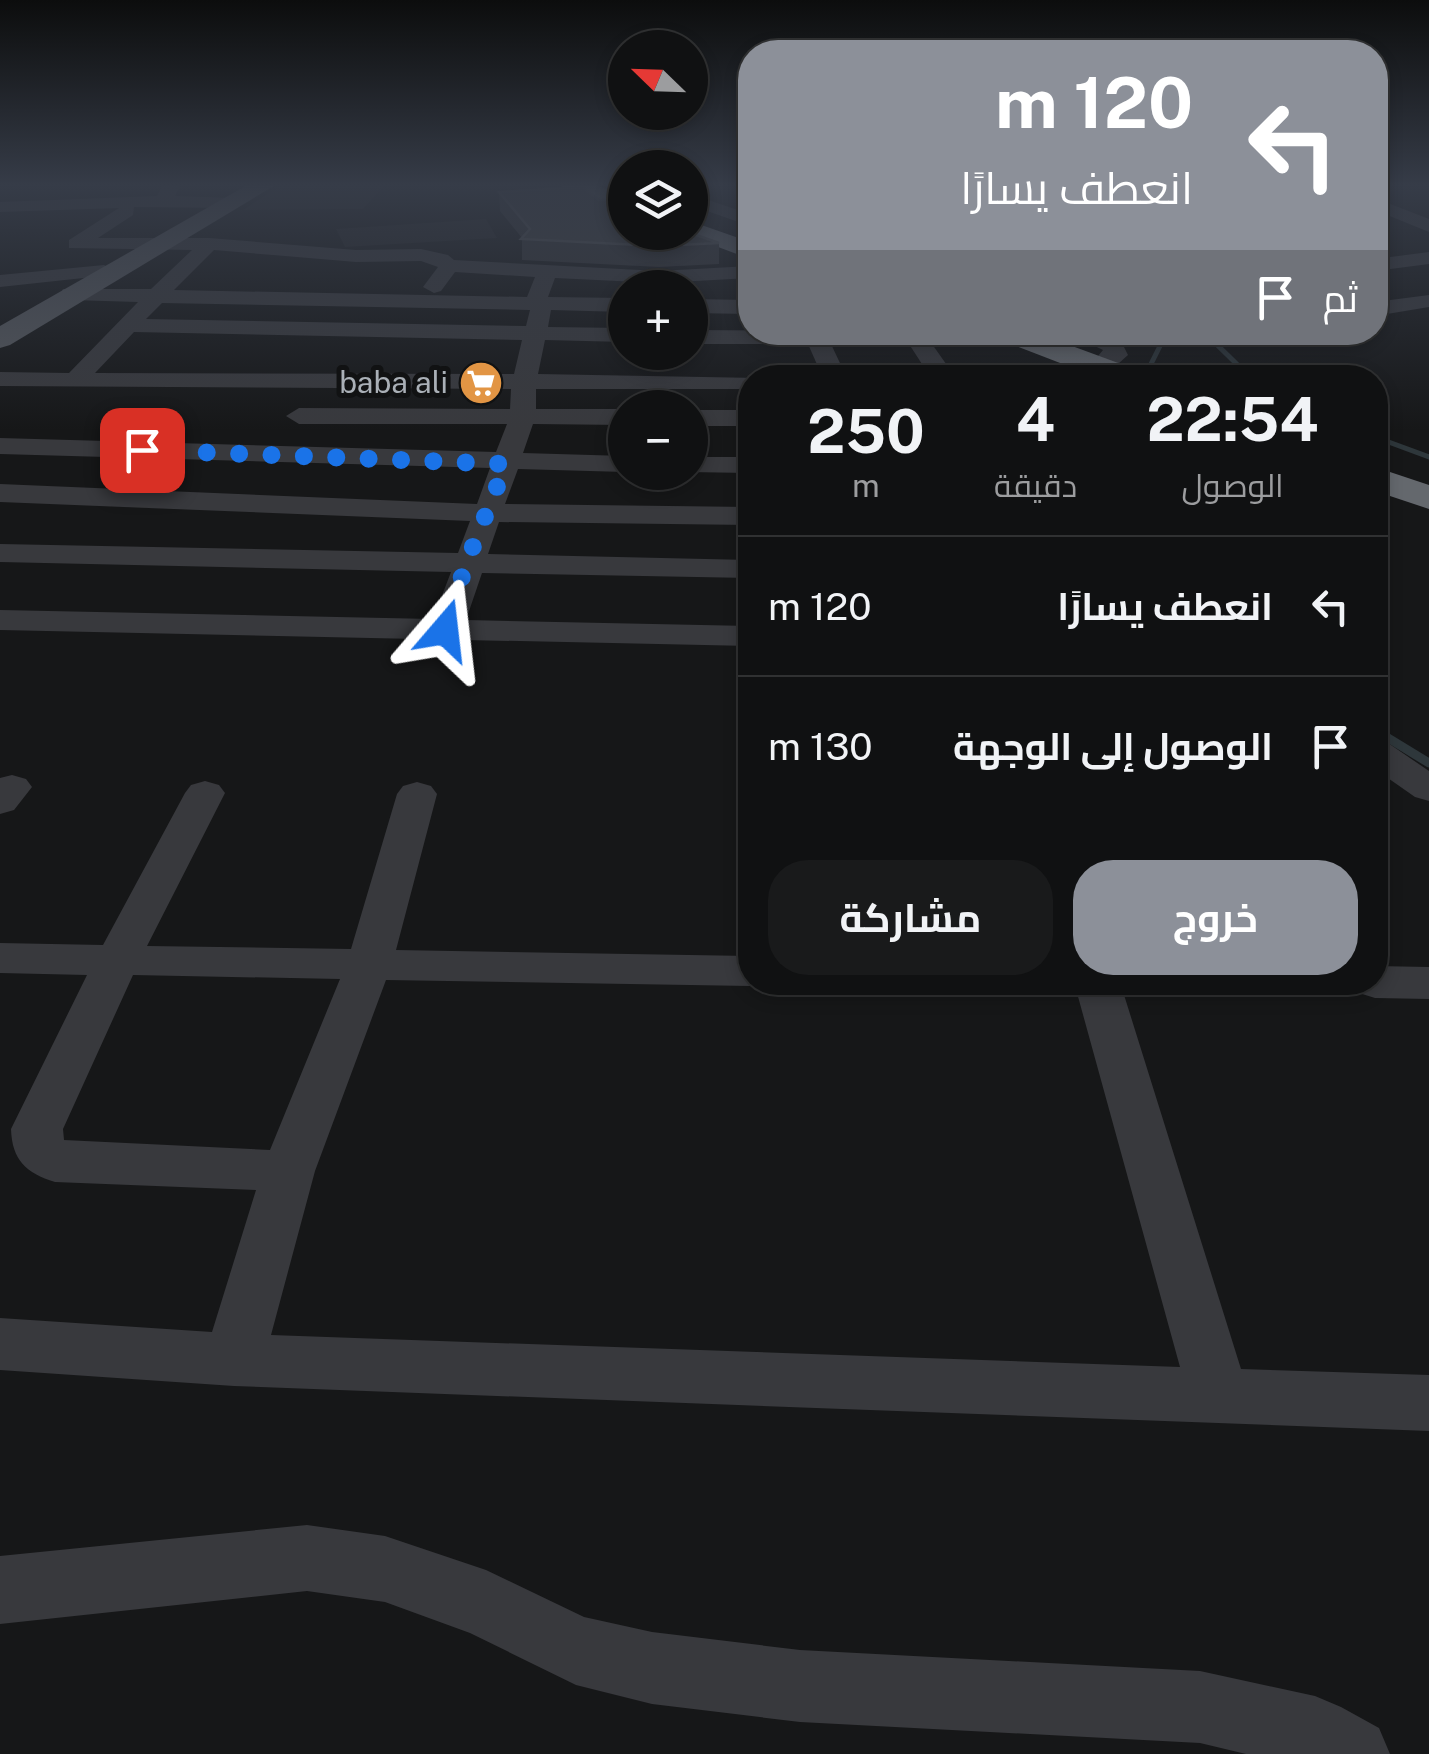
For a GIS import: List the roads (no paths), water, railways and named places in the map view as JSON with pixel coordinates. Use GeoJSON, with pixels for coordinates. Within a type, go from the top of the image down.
{"type":"FeatureCollection","features":[{"type":"Feature","properties":{"kind":"highway"},"geometry":{"type":"LineString","coordinates":[[1020,345],[1075,365]]}},
{"type":"Feature","properties":{"kind":"highway"},"geometry":{"type":"LineString","coordinates":[[1388,471],[1429,485]]}},
{"type":"Feature","properties":{"kind":"highway"},"geometry":{"type":"LineString","coordinates":[[1388,483],[1429,498]]}},
{"type":"Feature","properties":{"kind":"main road"},"geometry":{"type":"LineString","coordinates":[[0,327],[115,266]]}},
{"type":"Feature","properties":{"kind":"main road"},"geometry":{"type":"LineString","coordinates":[[0,339],[59,296]]}},
{"type":"Feature","properties":{"kind":"street"},"geometry":{"type":"LineString","coordinates":[[74,380],[186,266]]}},
{"type":"Feature","properties":{"kind":"street"},"geometry":{"type":"LineString","coordinates":[[242,297],[271,266]]}},
{"type":"Feature","properties":{"kind":"street"},"geometry":{"type":"LineString","coordinates":[[292,354],[349,266]]}},
{"type":"Feature","properties":{"kind":"street"},"geometry":{"type":"LineString","coordinates":[[424,301],[449,266],[679,278],[738,273]]}},
{"type":"Feature","properties":{"kind":"street"},"geometry":{"type":"LineString","coordinates":[[0,281],[107,270]]}},
{"type":"Feature","properties":{"kind":"street"},"geometry":{"type":"LineString","coordinates":[[535,302],[547,272]]}},
{"type":"Feature","properties":{"kind":"street"},"geometry":{"type":"LineString","coordinates":[[0,304],[59,296],[156,296],[608,304]]}},
{"type":"Feature","properties":{"kind":"street"},"geometry":{"type":"LineString","coordinates":[[1388,307],[1429,300]]}},
{"type":"Feature","properties":{"kind":"street"},"geometry":{"type":"LineString","coordinates":[[445,630],[522,416],[524,381],[541,308],[535,302]]}},
{"type":"Feature","properties":{"kind":"street"},"geometry":{"type":"LineString","coordinates":[[708,306],[738,307]]}},
{"type":"Feature","properties":{"kind":"street"},"geometry":{"type":"LineString","coordinates":[[718,306],[738,371]]}},
{"type":"Feature","properties":{"kind":"street"},"geometry":{"type":"LineString","coordinates":[[126,325],[216,327],[292,354],[328,380]]}},
{"type":"Feature","properties":{"kind":"street"},"geometry":{"type":"LineString","coordinates":[[177,380],[216,327]]}},
{"type":"Feature","properties":{"kind":"street"},"geometry":{"type":"LineString","coordinates":[[174,559],[228,503],[328,380],[383,356],[534,333],[608,335]]}},
{"type":"Feature","properties":{"kind":"street"},"geometry":{"type":"LineString","coordinates":[[708,336],[738,337]]}},
{"type":"Feature","properties":{"kind":"street"},"geometry":{"type":"LineString","coordinates":[[0,379],[177,380],[292,354],[383,356],[524,381],[738,382]]}},
{"type":"Feature","properties":{"kind":"street"},"geometry":{"type":"LineString","coordinates":[[617,382],[620,370]]}},
{"type":"Feature","properties":{"kind":"street"},"geometry":{"type":"LineString","coordinates":[[299,416],[608,417]]}},
{"type":"Feature","properties":{"kind":"street"},"geometry":{"type":"LineString","coordinates":[[708,418],[738,418]]}},
{"type":"Feature","properties":{"kind":"street"},"geometry":{"type":"LineString","coordinates":[[0,446],[506,464],[608,464]]}},
{"type":"Feature","properties":{"kind":"street"},"geometry":{"type":"LineString","coordinates":[[708,465],[738,465]]}},
{"type":"Feature","properties":{"kind":"street"},"geometry":{"type":"LineString","coordinates":[[0,493],[485,513],[738,516]]}},
{"type":"Feature","properties":{"kind":"street"},"geometry":{"type":"LineString","coordinates":[[0,553],[738,569]]}},
{"type":"Feature","properties":{"kind":"street"},"geometry":{"type":"LineString","coordinates":[[0,620],[738,636]]}},
{"type":"Feature","properties":{"kind":"street"},"geometry":{"type":"LineString","coordinates":[[1388,759],[1429,789]]}},
{"type":"Feature","properties":{"kind":"street"},"geometry":{"type":"LineString","coordinates":[[204,793],[117,960],[36,1129],[38,1149],[55,1162],[288,1171]]}},
{"type":"Feature","properties":{"kind":"street"},"geometry":{"type":"LineString","coordinates":[[234,1360],[288,1171],[369,964],[417,794]]}},
{"type":"Feature","properties":{"kind":"street"},"geometry":{"type":"LineString","coordinates":[[0,958],[738,971]]}},
{"type":"Feature","properties":{"kind":"street"},"geometry":{"type":"LineString","coordinates":[[1388,982],[1429,983]]}},
{"type":"Feature","properties":{"kind":"street"},"geometry":{"type":"LineString","coordinates":[[1101,995],[1218,1392]]}},
{"type":"Feature","properties":{"kind":"street"},"geometry":{"type":"LineString","coordinates":[[0,1344],[234,1360],[1218,1392],[1429,1403]]}},
{"type":"Feature","properties":{"kind":"street"},"geometry":{"type":"LineString","coordinates":[[0,1590],[307,1558],[386,1570],[486,1604],[576,1650],[652,1668],[800,1686],[1200,1707],[1316,1733],[1353,1754]]}},
{"type":"Feature","properties":{"kind":"waterway"},"geometry":{"type":"LineString","coordinates":[[1150,365],[1160,345]]}},
{"type":"Feature","properties":{"kind":"waterway"},"geometry":{"type":"LineString","coordinates":[[1217,345],[1238,365]]}},
{"type":"Feature","properties":{"kind":"waterway"},"geometry":{"type":"LineString","coordinates":[[1388,442],[1429,457]]}},
{"type":"Feature","properties":{"kind":"waterway"},"geometry":{"type":"LineString","coordinates":[[1388,738],[1429,763]]}},
{"type":"Feature","properties":{"kind":"place","name":"baba ali"},"geometry":{"type":"Point","coordinates":[481,383]}}]}
